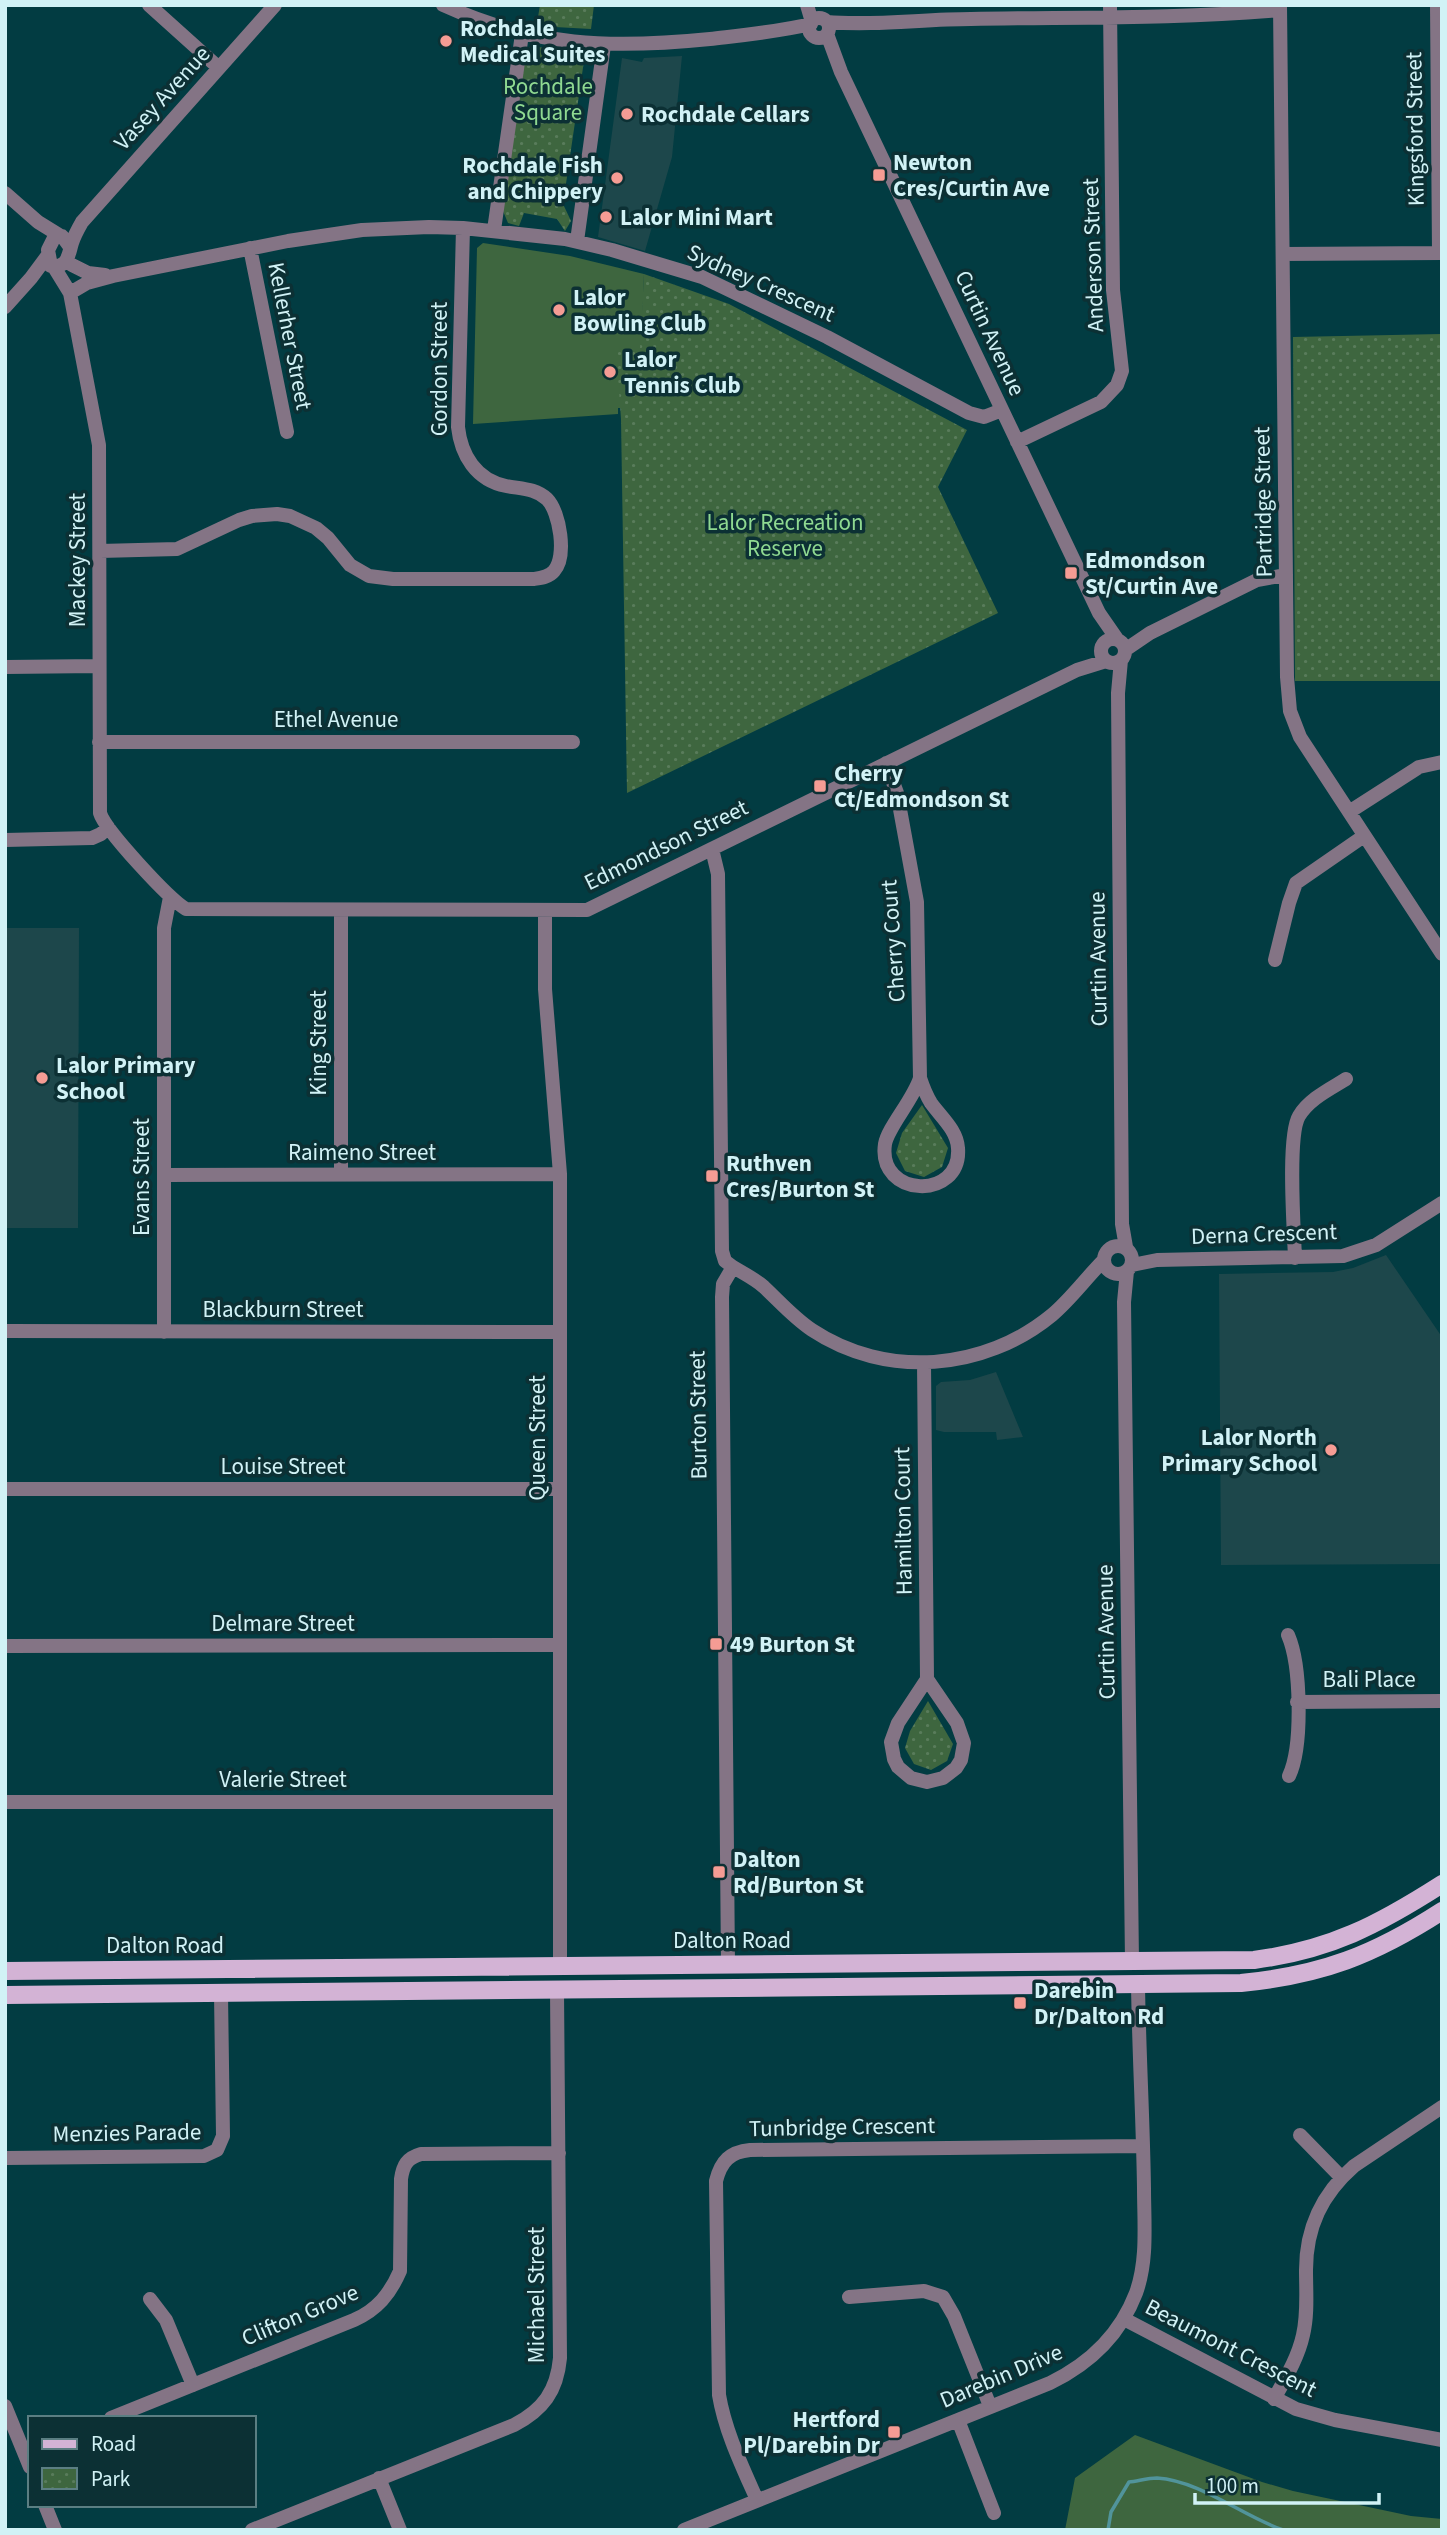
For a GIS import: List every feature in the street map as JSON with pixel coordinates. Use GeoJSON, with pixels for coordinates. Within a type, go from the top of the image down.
{"type":"FeatureCollection","features":[{"type":"Feature","properties":{"kind":"main road","name":"Dalton Road"},"geometry":{"type":"LineString","coordinates":[[5,1971],[1233,1961],[1301,1952],[1368,1929],[1442,1884]]}},
{"type":"Feature","properties":{"kind":"main road"},"geometry":{"type":"LineString","coordinates":[[5,1995],[1241,1983],[1294,1977],[1344,1963],[1378,1949],[1442,1911]]}},
{"type":"Feature","properties":{"kind":"main road","name":"Burton Street"},"geometry":{"type":"LineString","coordinates":[[728,1965],[728,1989]]}},
{"type":"Feature","properties":{"kind":"street"},"geometry":{"type":"LineString","coordinates":[[149,5],[219,68]]}},
{"type":"Feature","properties":{"kind":"street","name":"Vasey Avenue"},"geometry":{"type":"LineString","coordinates":[[5,307],[59,252],[82,222],[275,5]]}},
{"type":"Feature","properties":{"kind":"street"},"geometry":{"type":"LineString","coordinates":[[443,5],[522,34],[604,45],[666,43],[939,19],[1110,11],[1206,16],[1280,8]]}},
{"type":"Feature","properties":{"kind":"street","name":"Curtin Avenue"},"geometry":{"type":"LineString","coordinates":[[809,5],[1099,613],[1113,650],[1118,693],[1122,1224],[1120,1261],[1124,1302],[1132,1962]]}},
{"type":"Feature","properties":{"kind":"street","name":"Kingsford Street"},"geometry":{"type":"LineString","coordinates":[[1437,5],[1441,253]]}},
{"type":"Feature","properties":{"kind":"street","name":"Partridge Street"},"geometry":{"type":"LineString","coordinates":[[1280,8],[1287,677],[1290,711],[1300,737],[1442,954]]}},
{"type":"Feature","properties":{"kind":"street","name":"Anderson Street"},"geometry":{"type":"LineString","coordinates":[[1017,442],[1101,402],[1117,385],[1122,371],[1113,290],[1110,11]]}},
{"type":"Feature","properties":{"kind":"street"},"geometry":{"type":"LineString","coordinates":[[494,230],[522,34]]}},
{"type":"Feature","properties":{"kind":"street"},"geometry":{"type":"LineString","coordinates":[[577,241],[604,45]]}},
{"type":"Feature","properties":{"kind":"street"},"geometry":{"type":"LineString","coordinates":[[5,193],[38,222],[59,252]]}},
{"type":"Feature","properties":{"kind":"street","name":"Sydney Crescent"},"geometry":{"type":"LineString","coordinates":[[70,293],[87,283],[113,275],[250,248],[362,230],[429,227],[494,230],[577,241],[702,277],[828,337],[969,413],[984,417],[1002,410]]}},
{"type":"Feature","properties":{"kind":"street","name":"Gordon Street"},"geometry":{"type":"LineString","coordinates":[[100,551],[177,549],[239,520],[277,514],[290,516],[316,528],[350,565],[369,576],[393,579],[534,579],[549,575],[559,564],[560,556],[558,521],[550,503],[535,491],[488,480],[465,456],[459,438],[463,228]]}},
{"type":"Feature","properties":{"kind":"street","name":"Kellerher Street"},"geometry":{"type":"LineString","coordinates":[[250,248],[286,432]]}},
{"type":"Feature","properties":{"kind":"street","name":"Sydney Crescent"},"geometry":{"type":"LineString","coordinates":[[59,252],[88,273],[113,275]]}},
{"type":"Feature","properties":{"kind":"street","name":"Mackey Street"},"geometry":{"type":"LineString","coordinates":[[59,252],[70,293],[99,445],[99,806],[101,817],[108,827]]}},
{"type":"Feature","properties":{"kind":"street"},"geometry":{"type":"LineString","coordinates":[[1283,254],[1441,253]]}},
{"type":"Feature","properties":{"kind":"street","name":"Edmondson Street"},"geometry":{"type":"LineString","coordinates":[[108,827],[170,897],[191,910],[587,910],[1257,580],[1286,575]]}},
{"type":"Feature","properties":{"kind":"street"},"geometry":{"type":"LineString","coordinates":[[5,667],[99,666]]}},
{"type":"Feature","properties":{"kind":"street","name":"Ethel Avenue"},"geometry":{"type":"LineString","coordinates":[[99,742],[573,742]]}},
{"type":"Feature","properties":{"kind":"street"},"geometry":{"type":"LineString","coordinates":[[1349,813],[1419,766],[1442,762]]}},
{"type":"Feature","properties":{"kind":"street","name":"Cherry Court"},"geometry":{"type":"LineString","coordinates":[[886,763],[897,793],[917,902],[920,1078],[915,1094],[888,1134],[885,1147],[888,1166],[895,1177],[903,1183],[922,1187],[942,1181],[950,1173],[958,1151],[951,1129],[929,1100],[920,1078]]}},
{"type":"Feature","properties":{"kind":"street"},"geometry":{"type":"LineString","coordinates":[[5,840],[92,838],[108,827]]}},
{"type":"Feature","properties":{"kind":"street"},"geometry":{"type":"LineString","coordinates":[[1275,960],[1289,903],[1297,883],[1364,836]]}},
{"type":"Feature","properties":{"kind":"street"},"geometry":{"type":"LineString","coordinates":[[712,849],[718,874],[722,1251],[726,1261],[764,1287],[792,1315],[831,1341],[877,1358],[924,1363],[960,1360],[1004,1345],[1051,1316],[1084,1282],[1120,1261]]}},
{"type":"Feature","properties":{"kind":"street","name":"Evans Street"},"geometry":{"type":"LineString","coordinates":[[164,1332],[164,928],[170,897]]}},
{"type":"Feature","properties":{"kind":"street","name":"King Street"},"geometry":{"type":"LineString","coordinates":[[341,911],[341,1174]]}},
{"type":"Feature","properties":{"kind":"street","name":"Queen Street"},"geometry":{"type":"LineString","coordinates":[[545,911],[545,989],[560,1174],[560,1966]]}},
{"type":"Feature","properties":{"kind":"street"},"geometry":{"type":"LineString","coordinates":[[1295,1258],[1293,1145],[1297,1119],[1310,1103],[1346,1080]]}},
{"type":"Feature","properties":{"kind":"street","name":"Raimeno Street"},"geometry":{"type":"LineString","coordinates":[[164,1175],[560,1174]]}},
{"type":"Feature","properties":{"kind":"street","name":"Derna Crescent"},"geometry":{"type":"LineString","coordinates":[[1120,1261],[1335,1257],[1360,1251],[1397,1233],[1442,1203]]}},
{"type":"Feature","properties":{"kind":"street","name":"Burton Street"},"geometry":{"type":"LineString","coordinates":[[728,1965],[722,1290],[733,1267]]}},
{"type":"Feature","properties":{"kind":"street","name":"Blackburn Street"},"geometry":{"type":"LineString","coordinates":[[5,1331],[560,1332]]}},
{"type":"Feature","properties":{"kind":"street","name":"Hamilton Court"},"geometry":{"type":"LineString","coordinates":[[924,1363],[927,1679]]}},
{"type":"Feature","properties":{"kind":"street","name":"Louise Street"},"geometry":{"type":"LineString","coordinates":[[5,1489],[560,1489]]}},
{"type":"Feature","properties":{"kind":"street","name":"Bali Place"},"geometry":{"type":"LineString","coordinates":[[1288,1635],[1295,1655],[1297,1702],[1297,1745],[1289,1776]]}},
{"type":"Feature","properties":{"kind":"street","name":"Delmare Street"},"geometry":{"type":"LineString","coordinates":[[5,1646],[560,1645]]}},
{"type":"Feature","properties":{"kind":"street"},"geometry":{"type":"LineString","coordinates":[[927,1679],[957,1723],[964,1744],[961,1760],[950,1774],[927,1782],[911,1778],[898,1767],[891,1742],[898,1723],[927,1679]]}},
{"type":"Feature","properties":{"kind":"street","name":"Bali Place"},"geometry":{"type":"LineString","coordinates":[[1297,1702],[1442,1701]]}},
{"type":"Feature","properties":{"kind":"street","name":"Valerie Street"},"geometry":{"type":"LineString","coordinates":[[5,1802],[560,1802]]}},
{"type":"Feature","properties":{"kind":"street","name":"Darebin Drive"},"geometry":{"type":"LineString","coordinates":[[684,2530],[1050,2383],[1081,2366],[1105,2345],[1124,2319],[1136,2293],[1143,2262],[1138,1985]]}},
{"type":"Feature","properties":{"kind":"street","name":"Michael Street"},"geometry":{"type":"LineString","coordinates":[[252,2530],[526,2418],[545,2402],[552,2392],[560,2358],[557,1990]]}},
{"type":"Feature","properties":{"kind":"street","name":"Menzies Parade"},"geometry":{"type":"LineString","coordinates":[[5,2158],[204,2156],[217,2150],[223,2136],[221,1994]]}},
{"type":"Feature","properties":{"kind":"street"},"geometry":{"type":"LineString","coordinates":[[1274,2399],[1296,2358],[1303,2335],[1307,2250],[1321,2203],[1341,2177],[1368,2155],[1440,2112]]}},
{"type":"Feature","properties":{"kind":"street"},"geometry":{"type":"LineString","coordinates":[[1300,2135],[1341,2177]]}},
{"type":"Feature","properties":{"kind":"street","name":"Tunbridge Crescent"},"geometry":{"type":"LineString","coordinates":[[757,2500],[728,2431],[719,2395],[716,2181],[726,2159],[732,2153],[750,2150],[1143,2146]]}},
{"type":"Feature","properties":{"kind":"street","name":"Clifton Grove"},"geometry":{"type":"LineString","coordinates":[[116,2416],[366,2315],[387,2296],[400,2271],[403,2168],[414,2156],[559,2153]]}},
{"type":"Feature","properties":{"kind":"street"},"geometry":{"type":"LineString","coordinates":[[849,2297],[924,2291],[943,2297],[954,2316],[990,2406]]}},
{"type":"Feature","properties":{"kind":"street"},"geometry":{"type":"LineString","coordinates":[[150,2299],[166,2320],[193,2385]]}},
{"type":"Feature","properties":{"kind":"street","name":"Beaumont Crescent"},"geometry":{"type":"LineString","coordinates":[[1124,2319],[1274,2399],[1312,2415],[1442,2440]]}},
{"type":"Feature","properties":{"kind":"street"},"geometry":{"type":"LineString","coordinates":[[5,2406],[28,2457]]}},
{"type":"Feature","properties":{"kind":"street"},"geometry":{"type":"LineString","coordinates":[[958,2420],[994,2513]]}},
{"type":"Feature","properties":{"kind":"street"},"geometry":{"type":"LineString","coordinates":[[379,2478],[400,2530]]}},
{"type":"Feature","properties":{"kind":"street"},"geometry":{"type":"LineString","coordinates":[[47,2507],[55,2530]]}},
{"type":"Feature","properties":{"kind":"shaded area"},"geometry":{"type":"Polygon","coordinates":[[[682,56],[672,157],[645,251],[598,237],[622,58],[642,62],[644,58],[682,56]]]}},
{"type":"Feature","properties":{"kind":"shaded area","name":"Lalor Primary School"},"geometry":{"type":"Polygon","coordinates":[[[5,928],[79,928],[78,1228],[5,1228],[5,928]]]}},
{"type":"Feature","properties":{"kind":"shaded area","name":"Lalor North Primary School"},"geometry":{"type":"Polygon","coordinates":[[[1386,1255],[1442,1337],[1442,1564],[1221,1565],[1219,1274],[1333,1272],[1353,1268],[1386,1255]]]}},
{"type":"Feature","properties":{"kind":"shaded area"},"geometry":{"type":"Polygon","coordinates":[[[996,1372],[1023,1437],[997,1440],[996,1432],[936,1430],[936,1386],[941,1382],[970,1380],[996,1372]]]}},
{"type":"Feature","properties":{"kind":"green space"},"geometry":{"type":"Polygon","coordinates":[[[540,5],[594,5],[591,29],[537,23],[540,5]]]}},
{"type":"Feature","properties":{"kind":"green space","name":"Rochdale Square"},"geometry":{"type":"Polygon","coordinates":[[[532,46],[585,54],[563,204],[571,221],[565,231],[557,219],[524,213],[519,226],[508,223],[503,211],[525,49],[532,46]]]}},
{"type":"Feature","properties":{"kind":"green space","name":"Lalor Bowling Club"},"geometry":{"type":"Polygon","coordinates":[[[483,243],[570,256],[644,274],[639,408],[618,408],[618,414],[473,424],[477,248],[483,243]]]}},
{"type":"Feature","properties":{"kind":"green space","name":"Lalor Recreation Reserve"},"geometry":{"type":"Polygon","coordinates":[[[644,274],[729,304],[967,430],[938,487],[998,613],[627,793],[621,419],[616,348],[640,349],[644,274]]]}},
{"type":"Feature","properties":{"kind":"green space"},"geometry":{"type":"Polygon","coordinates":[[[1442,334],[1442,681],[1295,681],[1293,337],[1442,334]]]}},
{"type":"Feature","properties":{"kind":"green space"},"geometry":{"type":"Polygon","coordinates":[[[922,1105],[948,1148],[942,1167],[924,1177],[905,1171],[896,1153],[902,1133],[922,1105]]]}},
{"type":"Feature","properties":{"kind":"green space"},"geometry":{"type":"Polygon","coordinates":[[[928,1701],[953,1744],[947,1761],[931,1770],[914,1764],[905,1748],[910,1731],[928,1701]]]}},
{"type":"Feature","properties":{"kind":"green space"},"geometry":{"type":"Polygon","coordinates":[[[1135,2435],[1293,2491],[1411,2516],[1442,2519],[1442,2530],[1065,2530],[1075,2478],[1135,2435]]]}},
{"type":"Feature","properties":{"kind":"waterway"},"geometry":{"type":"LineString","coordinates":[[1108,2530],[1111,2512],[1129,2482],[1157,2478],[1189,2485],[1283,2530]]}},
{"type":"Feature","properties":{"kind":"place","name":"Rochdale Medical Suites"},"geometry":{"type":"Point","coordinates":[446,41]}},
{"type":"Feature","properties":{"kind":"place","name":"Rochdale Cellars"},"geometry":{"type":"Point","coordinates":[627,114]}},
{"type":"Feature","properties":{"kind":"place","name":"Newton Cres/Curtin Ave"},"geometry":{"type":"Point","coordinates":[879,175]}},
{"type":"Feature","properties":{"kind":"place","name":"Rochdale Fish and Chippery"},"geometry":{"type":"Point","coordinates":[617,178]}},
{"type":"Feature","properties":{"kind":"place","name":"Lalor Mini Mart"},"geometry":{"type":"Point","coordinates":[606,217]}},
{"type":"Feature","properties":{"kind":"place","name":"Lalor Bowling Club"},"geometry":{"type":"Point","coordinates":[559,310]}},
{"type":"Feature","properties":{"kind":"place","name":"Lalor Tennis Club"},"geometry":{"type":"Point","coordinates":[610,372]}},
{"type":"Feature","properties":{"kind":"place","name":"Edmondson St/Curtin Ave"},"geometry":{"type":"Point","coordinates":[1071,573]}},
{"type":"Feature","properties":{"kind":"place","name":"Cherry Ct/Edmondson St"},"geometry":{"type":"Point","coordinates":[820,786]}},
{"type":"Feature","properties":{"kind":"place","name":"Lalor Primary School"},"geometry":{"type":"Point","coordinates":[42,1078]}},
{"type":"Feature","properties":{"kind":"place","name":"Ruthven Cres/Burton St"},"geometry":{"type":"Point","coordinates":[712,1176]}},
{"type":"Feature","properties":{"kind":"place","name":"Lalor North Primary School"},"geometry":{"type":"Point","coordinates":[1331,1450]}},
{"type":"Feature","properties":{"kind":"place","name":"49 Burton St"},"geometry":{"type":"Point","coordinates":[716,1644]}},
{"type":"Feature","properties":{"kind":"place","name":"Dalton Rd/Burton St"},"geometry":{"type":"Point","coordinates":[719,1872]}},
{"type":"Feature","properties":{"kind":"place","name":"Darebin Dr/Dalton Rd"},"geometry":{"type":"Point","coordinates":[1020,2003]}},
{"type":"Feature","properties":{"kind":"place","name":"Hertford Pl/Darebin Dr"},"geometry":{"type":"Point","coordinates":[894,2432]}}]}
